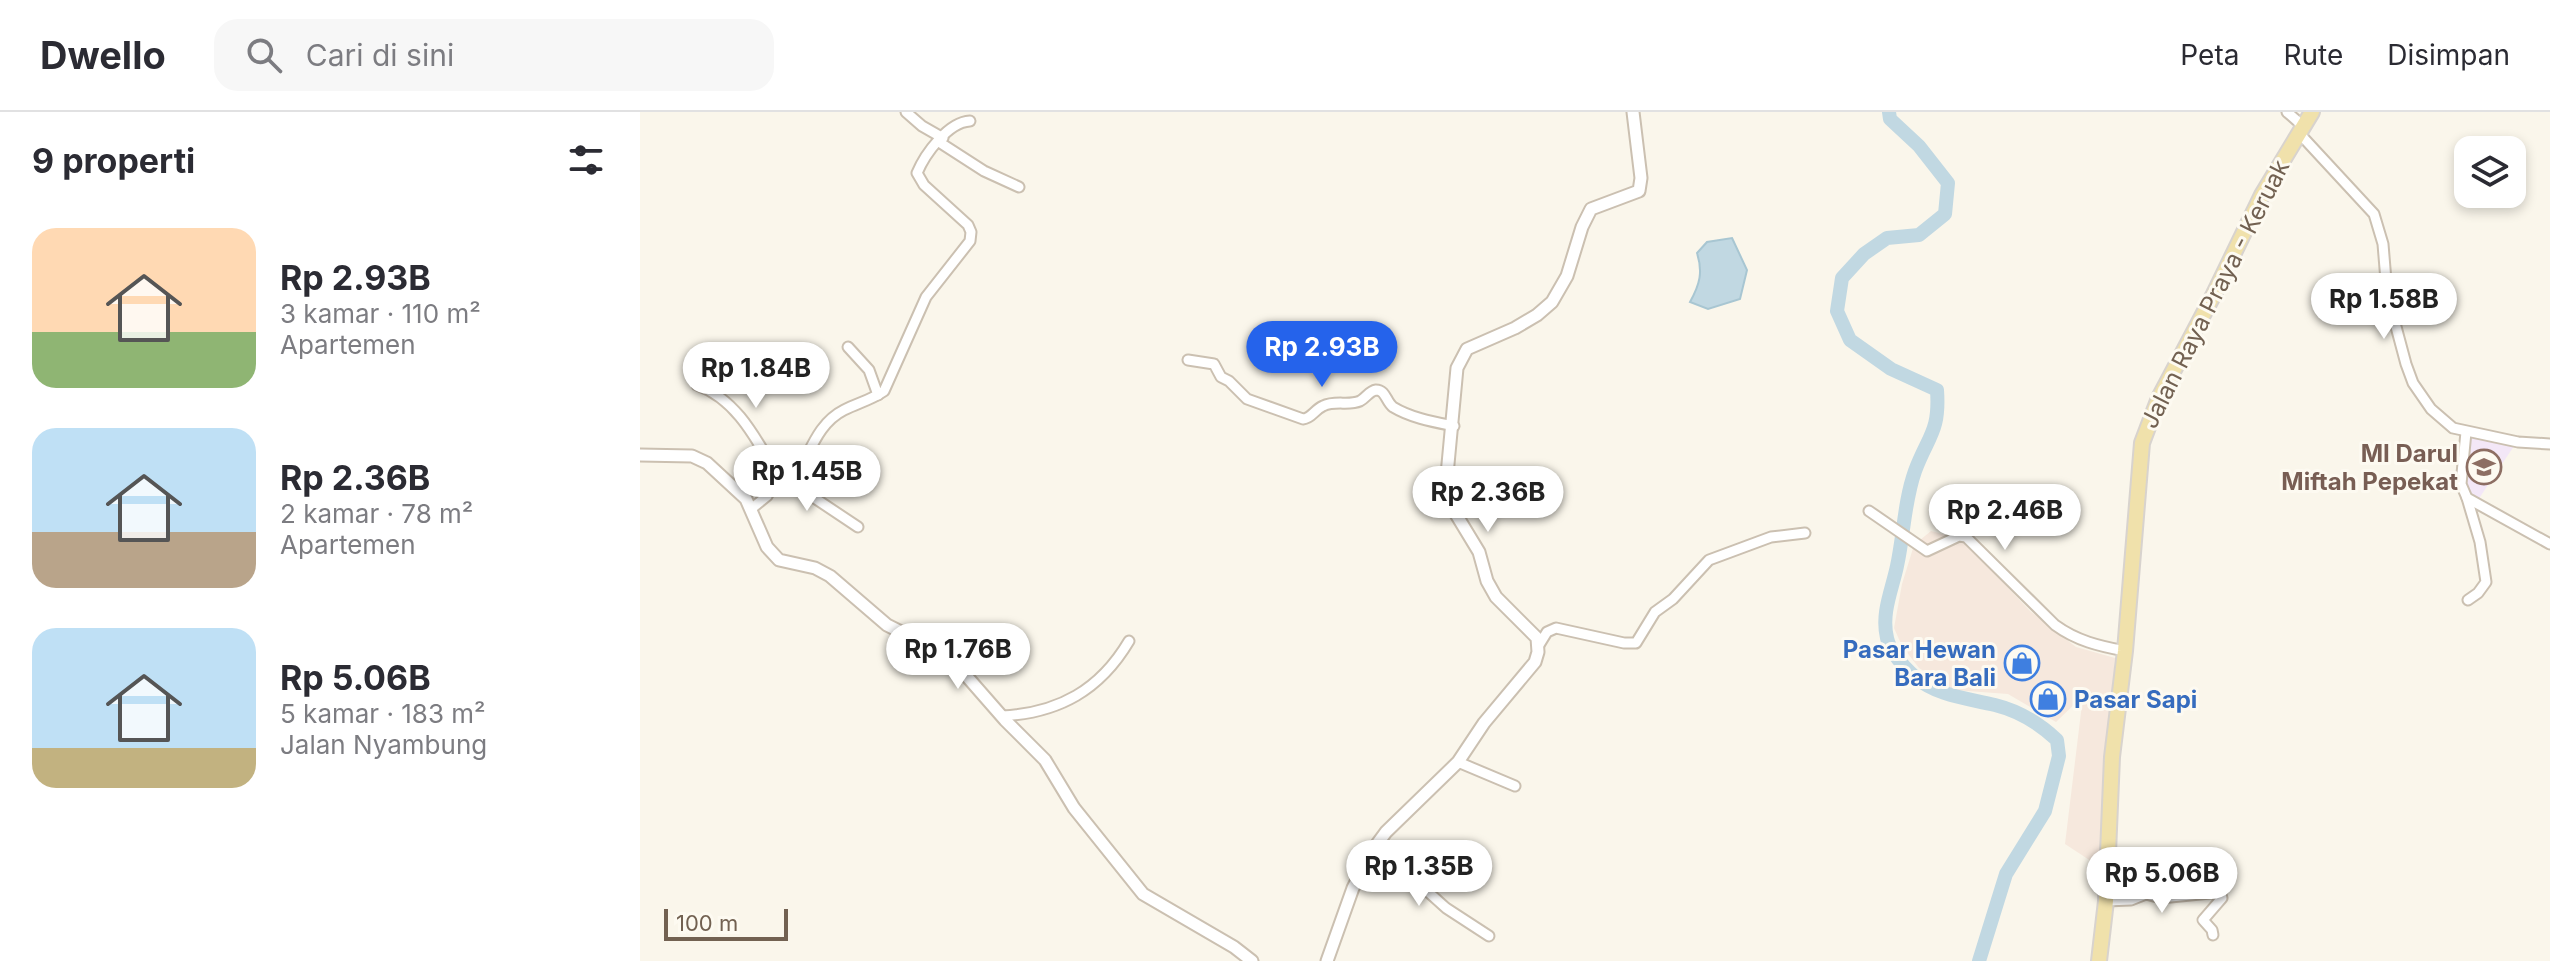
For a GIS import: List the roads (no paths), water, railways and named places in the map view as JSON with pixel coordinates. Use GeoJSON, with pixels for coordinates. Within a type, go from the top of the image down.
{"type":"FeatureCollection","features":[{"type":"Feature","properties":{"kind":"main road","name":"Jalan Raya Praya - Keruak"},"geometry":{"type":"LineString","coordinates":[[2099,961],[2106,901],[2110,776],[2125,651],[2139,458],[2146,427],[2262,195],[2312,112]]}},
{"type":"Feature","properties":{"kind":"street"},"geometry":{"type":"LineString","coordinates":[[906,112],[984,171],[1019,187]]}},
{"type":"Feature","properties":{"kind":"street"},"geometry":{"type":"LineString","coordinates":[[1539,645],[1536,636],[1496,597],[1487,581],[1479,552],[1447,502],[1446,477],[1454,426],[1457,368],[1463,353],[1473,345],[1515,328],[1546,309],[1567,276],[1588,213],[1595,206],[1639,191],[1641,178],[1633,112]]}},
{"type":"Feature","properties":{"kind":"street"},"geometry":{"type":"LineString","coordinates":[[2287,112],[2374,214],[2383,244],[2387,293],[2413,383],[2439,418],[2453,428],[2466,432],[2550,444]]}},
{"type":"Feature","properties":{"kind":"street"},"geometry":{"type":"LineString","coordinates":[[751,509],[767,496],[780,473],[800,469],[818,433],[829,421],[884,391],[926,297],[971,236],[968,225],[918,178],[919,167],[941,140],[954,126],[970,121]]}},
{"type":"Feature","properties":{"kind":"street"},"geometry":{"type":"LineString","coordinates":[[848,347],[869,370],[878,395]]}},
{"type":"Feature","properties":{"kind":"street"},"geometry":{"type":"LineString","coordinates":[[1188,360],[1214,364],[1221,377],[1247,399],[1303,419],[1308,419],[1324,405],[1356,402],[1378,390],[1396,408],[1413,416],[1454,426]]}},
{"type":"Feature","properties":{"kind":"street"},"geometry":{"type":"LineString","coordinates":[[697,385],[717,394],[734,409],[778,476]]}},
{"type":"Feature","properties":{"kind":"street"},"geometry":{"type":"LineString","coordinates":[[2466,432],[2461,484],[2480,542],[2486,582],[2468,600]]}},
{"type":"Feature","properties":{"kind":"street"},"geometry":{"type":"LineString","coordinates":[[640,455],[699,458],[734,486],[751,509],[767,547],[779,560],[815,568],[830,576],[887,625],[949,656],[1045,760],[1074,808],[1143,894],[1234,947],[1252,961]]}},
{"type":"Feature","properties":{"kind":"street"},"geometry":{"type":"LineString","coordinates":[[789,471],[798,487],[858,527]]}},
{"type":"Feature","properties":{"kind":"street"},"geometry":{"type":"LineString","coordinates":[[1965,491],[1955,516],[1957,523],[1967,532],[1966,537]]}},
{"type":"Feature","properties":{"kind":"street"},"geometry":{"type":"LineString","coordinates":[[2467,498],[2550,544]]}},
{"type":"Feature","properties":{"kind":"street"},"geometry":{"type":"LineString","coordinates":[[1869,511],[1927,551],[1959,536],[1966,537],[2069,636],[2125,651]]}},
{"type":"Feature","properties":{"kind":"street"},"geometry":{"type":"LineString","coordinates":[[1327,961],[1353,888],[1376,845],[1458,762],[1484,723],[1535,662],[1539,645],[1547,632],[1556,628],[1636,643],[1655,612],[1673,599],[1709,560],[1771,537],[1805,533]]}},
{"type":"Feature","properties":{"kind":"street"},"geometry":{"type":"LineString","coordinates":[[1002,716],[1042,712],[1081,693],[1105,675],[1129,641]]}},
{"type":"Feature","properties":{"kind":"street"},"geometry":{"type":"LineString","coordinates":[[1458,762],[1515,786]]}},
{"type":"Feature","properties":{"kind":"street"},"geometry":{"type":"LineString","coordinates":[[1376,845],[1446,908],[1489,936]]}},
{"type":"Feature","properties":{"kind":"street"},"geometry":{"type":"LineString","coordinates":[[2106,901],[2131,900],[2146,894],[2183,898],[2218,891],[2222,898],[2203,921],[2213,935]]}},
{"type":"Feature","properties":{"kind":"water"},"geometry":{"type":"Polygon","coordinates":[[[1732,238],[1747,270],[1740,299],[1708,309],[1690,302],[1700,278],[1697,253],[1707,242],[1732,238]]]}},
{"type":"Feature","properties":{"kind":"waterway"},"geometry":{"type":"LineString","coordinates":[[1889,112],[1890,119],[1919,146],[1948,183],[1945,214],[1919,235],[1887,238],[1864,254],[1842,278],[1837,311],[1850,340],[1891,369],[1937,390],[1935,425],[1915,471],[1909,494],[1886,611],[1887,638],[1898,659],[1924,683],[1953,696],[2004,708],[2028,718],[2057,740],[2059,756],[2045,811],[2006,874],[1979,961]]}},
{"type":"Feature","properties":{"kind":"place","name":"MI Darul Miftah Pepekat"},"geometry":{"type":"Point","coordinates":[2484,467]}},
{"type":"Feature","properties":{"kind":"place","name":"Pasar Hewan Bara Bali"},"geometry":{"type":"Point","coordinates":[2022,663]}},
{"type":"Feature","properties":{"kind":"place","name":"Pasar Sapi"},"geometry":{"type":"Point","coordinates":[2048,699]}}]}
